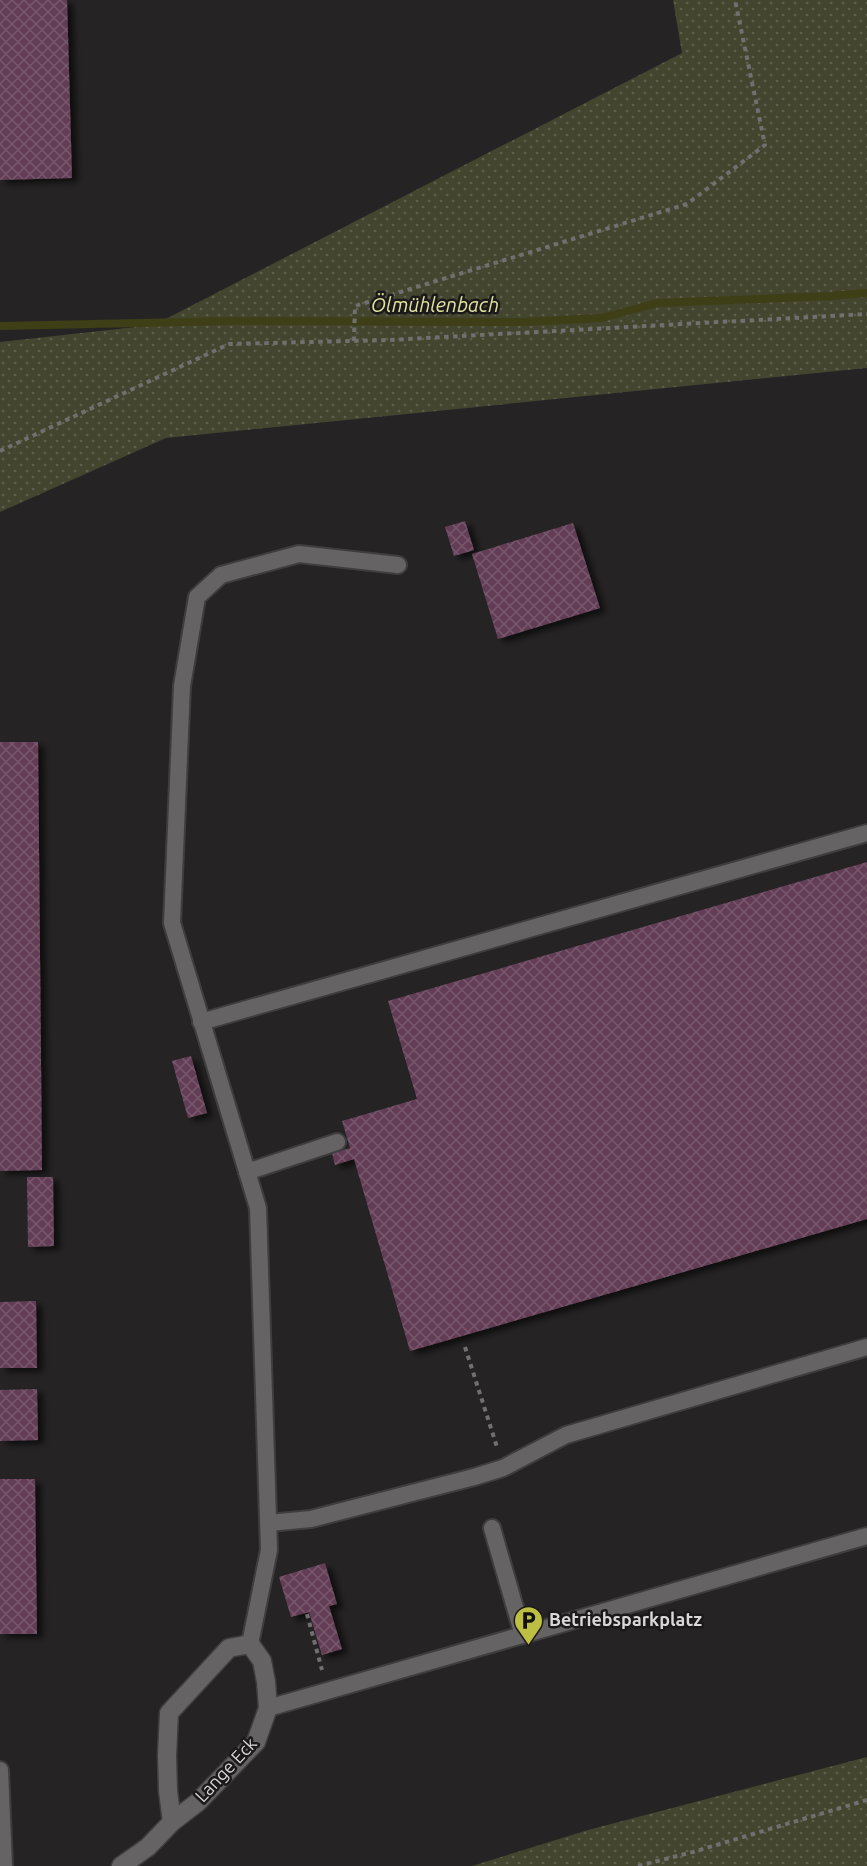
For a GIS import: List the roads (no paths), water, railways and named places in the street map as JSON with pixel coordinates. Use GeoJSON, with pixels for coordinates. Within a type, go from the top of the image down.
{"type":"FeatureCollection","features":[{"type":"Feature","properties":{"kind":"street","name":"Lange Eck"},"geometry":{"type":"LineString","coordinates":[[122,1866],[148,1847],[172,1822],[198,1802],[256,1742],[268,1708],[262,1661],[250,1644],[229,1648],[169,1713],[167,1755],[172,1822]]}},
{"type":"Feature","properties":{"kind":"lane"},"geometry":{"type":"LineString","coordinates":[[250,1644],[269,1550],[258,1208],[172,923],[182,686],[197,597],[221,575],[299,554],[398,564]]}},
{"type":"Feature","properties":{"kind":"lane"},"geometry":{"type":"LineString","coordinates":[[201,1022],[867,832]]}},
{"type":"Feature","properties":{"kind":"lane"},"geometry":{"type":"LineString","coordinates":[[247,1172],[337,1142]]}},
{"type":"Feature","properties":{"kind":"lane"},"geometry":{"type":"LineString","coordinates":[[269,1523],[311,1519],[503,1468],[566,1435],[867,1347]]}},
{"type":"Feature","properties":{"kind":"lane"},"geometry":{"type":"LineString","coordinates":[[492,1528],[523,1635]]}},
{"type":"Feature","properties":{"kind":"lane"},"geometry":{"type":"LineString","coordinates":[[268,1708],[867,1536]]}},
{"type":"Feature","properties":{"kind":"lane"},"geometry":{"type":"LineString","coordinates":[[0,1770],[4,1866]]}},
{"type":"Feature","properties":{"kind":"waterway","name":"Ölmühlenbach"},"geometry":{"type":"LineString","coordinates":[[0,326],[232,321],[524,322],[602,318],[657,303],[867,293]]}},
{"type":"Feature","properties":{"kind":"place","name":"Betriebsparkplatz"},"geometry":{"type":"Point","coordinates":[528,1646]}}]}
